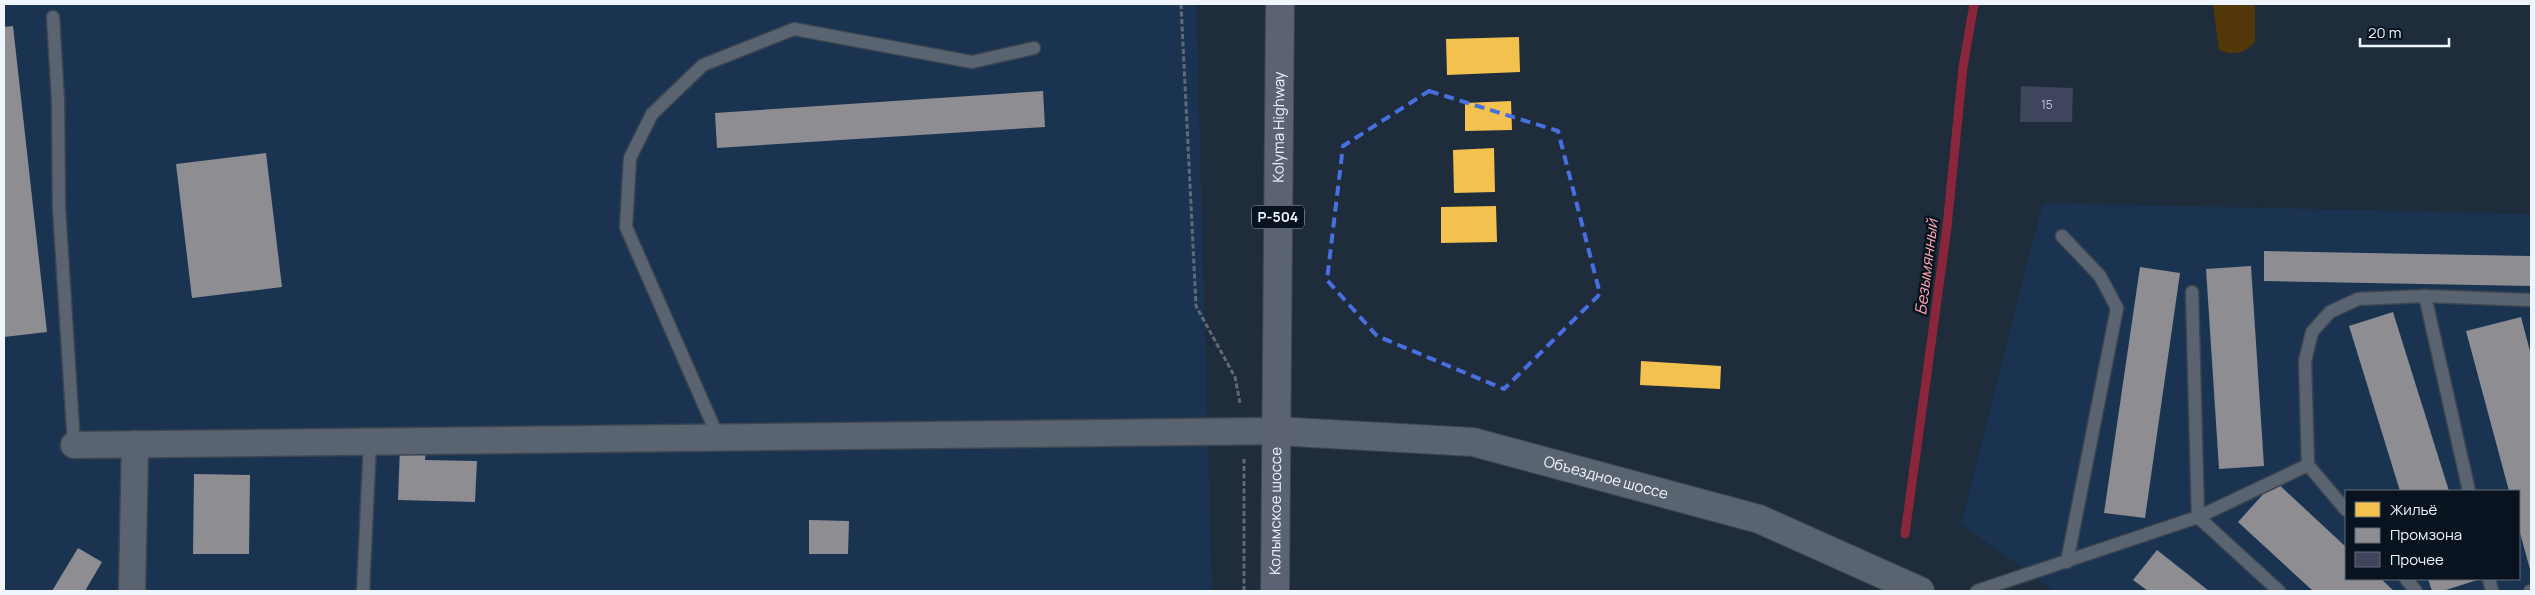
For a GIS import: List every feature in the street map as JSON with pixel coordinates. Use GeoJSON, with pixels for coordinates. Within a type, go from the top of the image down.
{"type":"FeatureCollection","features":[{"type":"Feature","properties":{"kind":"highway","name":"Kolyma Highway"},"geometry":{"type":"LineString","coordinates":[[1275,431],[1280,4]]}},
{"type":"Feature","properties":{"kind":"highway","name":"Колымское шоссе"},"geometry":{"type":"LineString","coordinates":[[1275,431],[1275,591]]}},
{"type":"Feature","properties":{"kind":"street"},"geometry":{"type":"LineString","coordinates":[[74,445],[720,439],[1275,431]]}},
{"type":"Feature","properties":{"kind":"street","name":"Объездное шоссе"},"geometry":{"type":"LineString","coordinates":[[1275,431],[1473,442],[1759,519],[1920,591]]}},
{"type":"Feature","properties":{"kind":"street"},"geometry":{"type":"LineString","coordinates":[[132,591],[135,444]]}},
{"type":"Feature","properties":{"kind":"lane"},"geometry":{"type":"LineString","coordinates":[[53,17],[58,100],[58,208],[72,391],[74,445]]}},
{"type":"Feature","properties":{"kind":"lane"},"geometry":{"type":"LineString","coordinates":[[720,439],[626,227],[630,158],[652,114],[703,65],[794,29],[972,62],[1034,48]]}},
{"type":"Feature","properties":{"kind":"lane"},"geometry":{"type":"LineString","coordinates":[[2062,236],[2100,276],[2117,308],[2067,562]]}},
{"type":"Feature","properties":{"kind":"lane"},"geometry":{"type":"LineString","coordinates":[[2192,292],[2198,517],[2279,591]]}},
{"type":"Feature","properties":{"kind":"lane"},"geometry":{"type":"LineString","coordinates":[[2425,296],[2469,490]]}},
{"type":"Feature","properties":{"kind":"lane"},"geometry":{"type":"LineString","coordinates":[[2345,509],[2308,465],[2305,361],[2312,332],[2330,312],[2358,299],[2425,296],[2531,300]]}},
{"type":"Feature","properties":{"kind":"lane"},"geometry":{"type":"LineString","coordinates":[[363,591],[370,442]]}},
{"type":"Feature","properties":{"kind":"lane"},"geometry":{"type":"LineString","coordinates":[[1977,591],[2198,517],[2308,465]]}},
{"type":"Feature","properties":{"kind":"lane"},"geometry":{"type":"LineString","coordinates":[[2407,580],[2416,591]]}},
{"type":"Feature","properties":{"kind":"path"},"geometry":{"type":"LineString","coordinates":[[1181,4],[1196,306],[1236,377],[1244,432],[1244,591]]}},
{"type":"Feature","properties":{"kind":"highlighted area"},"geometry":{"type":"Polygon","coordinates":[[[1429,91],[1558,131],[1600,294],[1504,389],[1377,336],[1327,280],[1343,146],[1429,91]]]}},
{"type":"Feature","properties":{"kind":"shaded area"},"geometry":{"type":"Polygon","coordinates":[[[4,4],[1196,4],[1212,591],[4,591],[4,4]]]}},
{"type":"Feature","properties":{"kind":"shaded area"},"geometry":{"type":"Polygon","coordinates":[[[2213,4],[2255,4],[2255,42],[2247,49],[2238,53],[2219,50],[2213,4]]]}},
{"type":"Feature","properties":{"kind":"shaded area"},"geometry":{"type":"Polygon","coordinates":[[[2043,203],[2531,214],[2531,591],[2054,591],[1961,524],[2043,203]]]}},
{"type":"Feature","properties":{"kind":"building: Жильё"},"geometry":{"type":"Polygon","coordinates":[[[1519,37],[1520,72],[1447,75],[1446,39],[1519,37]]]}},
{"type":"Feature","properties":{"kind":"building: Жильё"},"geometry":{"type":"Polygon","coordinates":[[[1511,101],[1512,130],[1465,131],[1465,103],[1511,101]]]}},
{"type":"Feature","properties":{"kind":"building: Жильё"},"geometry":{"type":"Polygon","coordinates":[[[1494,148],[1495,192],[1454,193],[1453,150],[1494,148]]]}},
{"type":"Feature","properties":{"kind":"building: Жильё"},"geometry":{"type":"Polygon","coordinates":[[[1496,206],[1497,242],[1441,243],[1441,207],[1496,206]]]}},
{"type":"Feature","properties":{"kind":"building: Жильё"},"geometry":{"type":"Polygon","coordinates":[[[1641,361],[1721,366],[1720,389],[1640,385],[1641,361]]]}},
{"type":"Feature","properties":{"kind":"building: Промзона"},"geometry":{"type":"Polygon","coordinates":[[[13,26],[47,332],[4,337],[4,27],[13,26]]]}},
{"type":"Feature","properties":{"kind":"building: Промзона"},"geometry":{"type":"Polygon","coordinates":[[[1043,91],[1045,127],[717,148],[715,113],[1043,91]]]}},
{"type":"Feature","properties":{"kind":"building: Промзона"},"geometry":{"type":"Polygon","coordinates":[[[266,153],[282,287],[192,298],[176,164],[266,153]]]}},
{"type":"Feature","properties":{"kind":"building: Промзона"},"geometry":{"type":"Polygon","coordinates":[[[2264,251],[2531,256],[2531,286],[2264,281],[2264,251]]]}},
{"type":"Feature","properties":{"kind":"building: Промзона"},"geometry":{"type":"Polygon","coordinates":[[[2251,266],[2264,466],[2219,469],[2206,269],[2251,266]]]}},
{"type":"Feature","properties":{"kind":"building: Промзона"},"geometry":{"type":"Polygon","coordinates":[[[2140,267],[2180,273],[2145,518],[2104,513],[2140,267]]]}},
{"type":"Feature","properties":{"kind":"building: Промзона"},"geometry":{"type":"Polygon","coordinates":[[[2393,312],[2449,490],[2400,490],[2349,326],[2393,312]]]}},
{"type":"Feature","properties":{"kind":"building: Промзона"},"geometry":{"type":"Polygon","coordinates":[[[2521,317],[2531,355],[2531,573],[2520,533],[2520,490],[2509,490],[2466,331],[2521,317]]]}},
{"type":"Feature","properties":{"kind":"building: Промзона"},"geometry":{"type":"Polygon","coordinates":[[[400,447],[426,448],[425,460],[477,461],[475,502],[398,500],[400,447]]]}},
{"type":"Feature","properties":{"kind":"building: Промзона"},"geometry":{"type":"Polygon","coordinates":[[[194,474],[250,475],[249,554],[193,554],[194,474]]]}},
{"type":"Feature","properties":{"kind":"building: Промзона"},"geometry":{"type":"Polygon","coordinates":[[[2275,481],[2345,546],[2345,580],[2382,580],[2394,591],[2313,591],[2238,522],[2275,481]]]}},
{"type":"Feature","properties":{"kind":"building: Промзона"},"geometry":{"type":"Polygon","coordinates":[[[809,520],[849,521],[848,554],[809,554],[809,520]]]}},
{"type":"Feature","properties":{"kind":"building: Промзона"},"geometry":{"type":"Polygon","coordinates":[[[78,548],[102,562],[85,591],[52,591],[78,548]]]}},
{"type":"Feature","properties":{"kind":"building: Промзона"},"geometry":{"type":"Polygon","coordinates":[[[2157,550],[2209,591],[2148,591],[2133,580],[2157,550]]]}},
{"type":"Feature","properties":{"kind":"building: Промзона"},"geometry":{"type":"Polygon","coordinates":[[[2428,580],[2477,580],[2443,591],[2432,591],[2428,580]]]}},
{"type":"Feature","properties":{"kind":"building: Прочее"},"geometry":{"type":"Polygon","coordinates":[[[2021,86],[2073,88],[2072,122],[2020,122],[2021,86]]]}},
{"type":"Feature","properties":{"kind":"waterway","name":"Безымянный"},"geometry":{"type":"LineString","coordinates":[[1905,534],[1947,227],[1963,67],[1974,4]]}}]}
